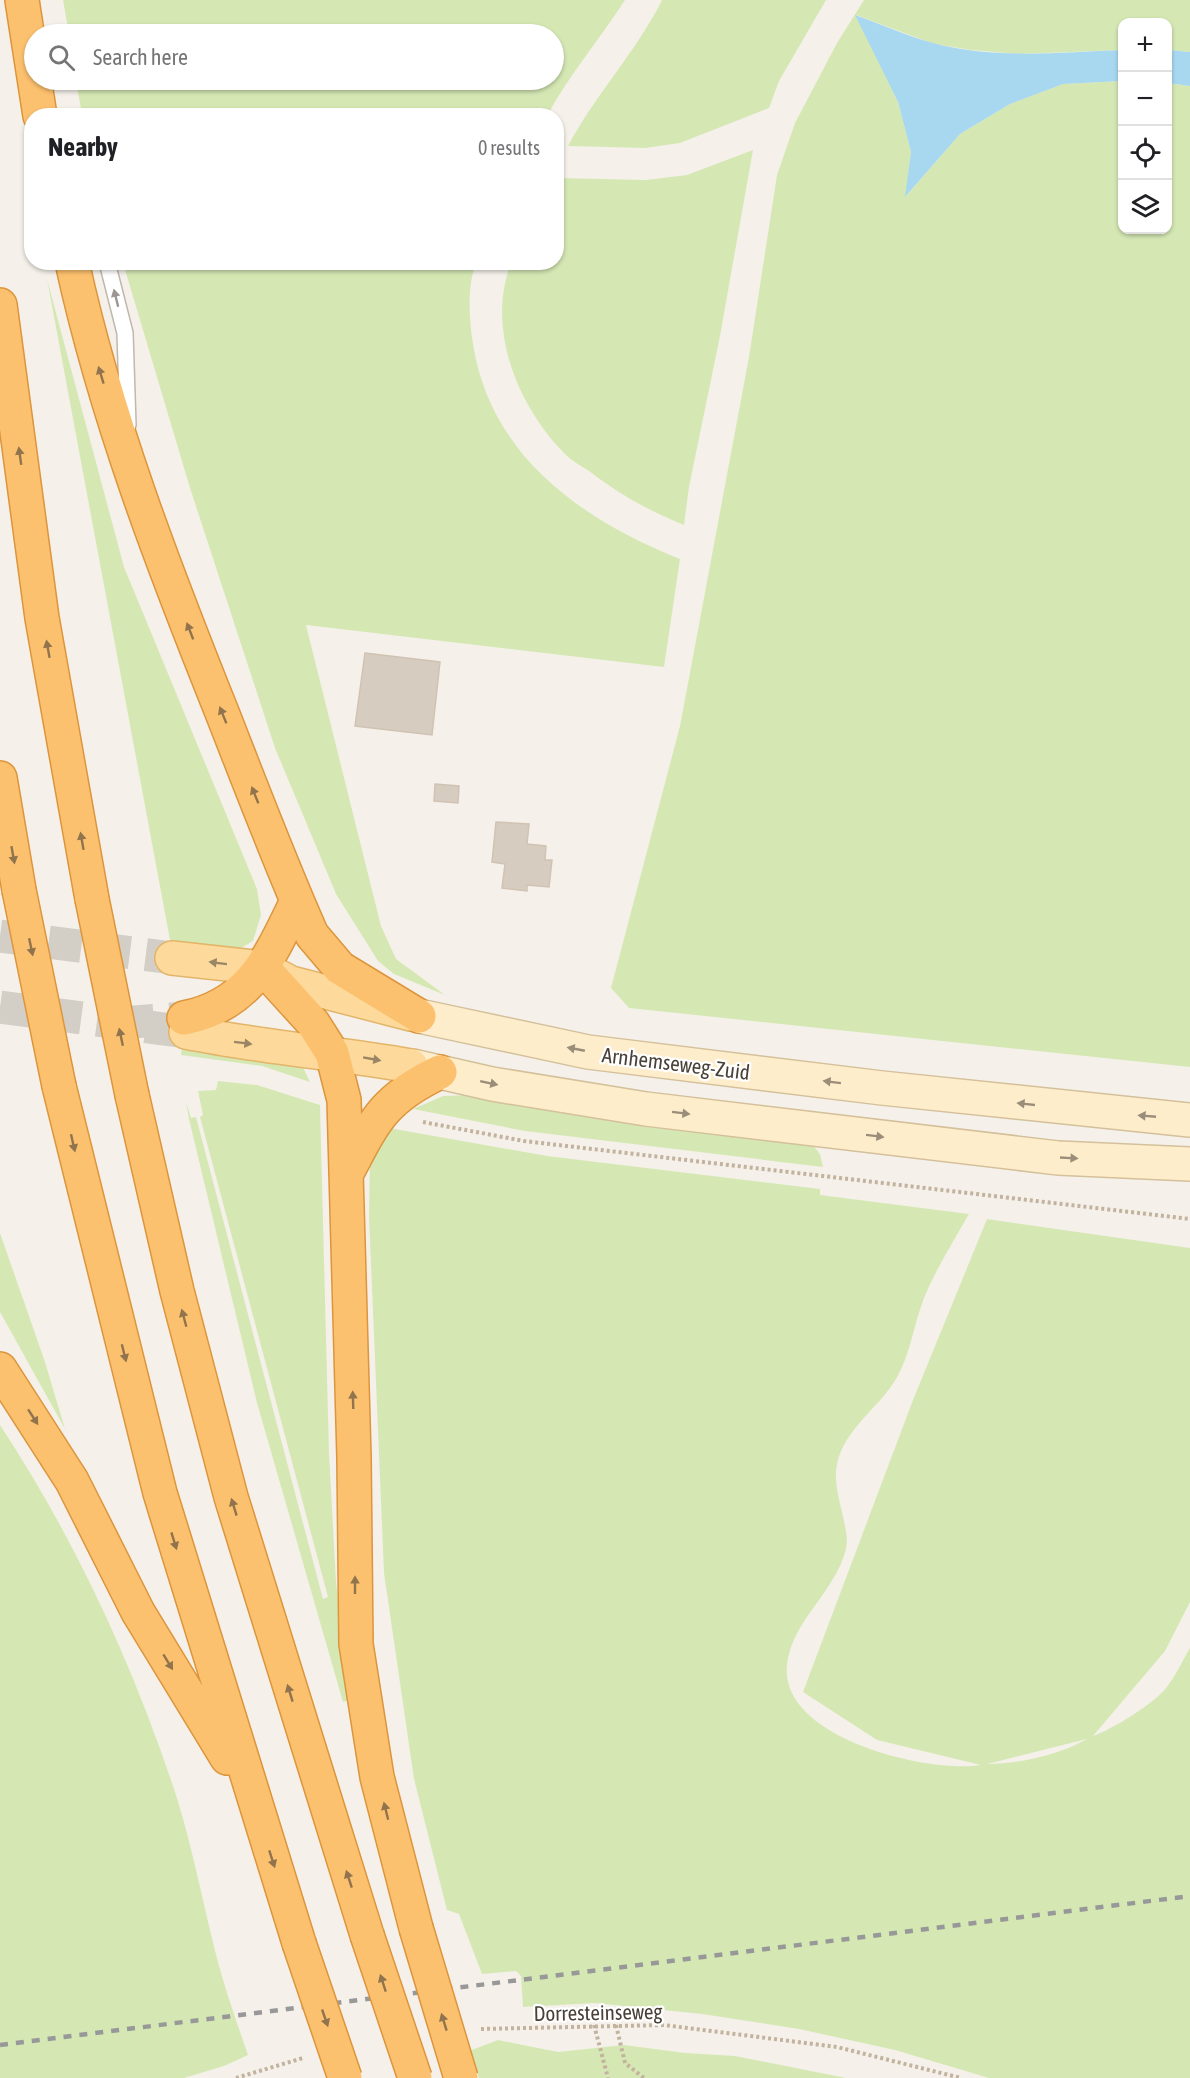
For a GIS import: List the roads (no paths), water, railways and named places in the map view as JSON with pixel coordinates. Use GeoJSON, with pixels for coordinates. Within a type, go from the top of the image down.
{"type":"FeatureCollection","features":[{"type":"Feature","properties":{"kind":"highway"},"geometry":{"type":"LineString","coordinates":[[22,0],[26,24]]}},
{"type":"Feature","properties":{"kind":"highway"},"geometry":{"type":"LineString","coordinates":[[37,90],[40,108]]}},
{"type":"Feature","properties":{"kind":"highway"},"geometry":{"type":"LineString","coordinates":[[74,270],[92,346],[130,471],[169,580],[312,935],[340,968],[419,1016]]}},
{"type":"Feature","properties":{"kind":"highway"},"geometry":{"type":"LineString","coordinates":[[0,305],[42,618],[92,899],[132,1095],[177,1291],[231,1497],[367,1935],[415,2078]]}},
{"type":"Feature","properties":{"kind":"highway"},"geometry":{"type":"LineString","coordinates":[[0,778],[60,1086],[160,1493],[254,1803],[345,2078]]}},
{"type":"Feature","properties":{"kind":"highway"},"geometry":{"type":"LineString","coordinates":[[185,1025],[218,1009],[263,968],[297,901]]}},
{"type":"Feature","properties":{"kind":"highway"},"geometry":{"type":"LineString","coordinates":[[263,968],[314,1023],[332,1053],[344,1100],[354,1458],[356,1644],[377,1777],[416,1928],[461,2078]]}},
{"type":"Feature","properties":{"kind":"highway"},"geometry":{"type":"LineString","coordinates":[[346,1175],[382,1110],[409,1088],[425,1069]]}},
{"type":"Feature","properties":{"kind":"highway"},"geometry":{"type":"LineString","coordinates":[[0,1369],[72,1481],[138,1612],[254,1803]]}},
{"type":"Feature","properties":{"kind":"main road","name":"Arnhemseweg-Zuid"},"geometry":{"type":"LineString","coordinates":[[172,958],[263,968],[300,986],[419,1016],[588,1052],[882,1088],[1190,1120]]}},
{"type":"Feature","properties":{"kind":"main road"},"geometry":{"type":"LineString","coordinates":[[185,1025],[234,1042],[332,1053],[566,1097],[658,1110],[1058,1158],[1190,1164]]}},
{"type":"Feature","properties":{"kind":"lane"},"geometry":{"type":"LineString","coordinates":[[109,270],[124,333],[130,471]]}},
{"type":"Feature","properties":{"kind":"water"},"geometry":{"type":"Polygon","coordinates":[[[855,15],[923,40],[980,52],[1028,54],[1118,50],[1118,81],[1063,84],[1010,104],[960,134],[905,197],[911,152],[898,102],[855,15]]]}},
{"type":"Feature","properties":{"kind":"water"},"geometry":{"type":"Polygon","coordinates":[[[1172,50],[1190,52],[1190,86],[1172,84],[1172,50]]]}},
{"type":"Feature","properties":{"kind":"tunnel"},"geometry":{"type":"LineString","coordinates":[[0,936],[172,958]]}},
{"type":"Feature","properties":{"kind":"tunnel"},"geometry":{"type":"LineString","coordinates":[[0,1007],[186,1032]]}},
{"type":"Feature","properties":{"kind":"tunnel"},"geometry":{"type":"LineString","coordinates":[[121,1023],[184,1018]]}},
{"type":"Feature","properties":{"kind":"railway"},"geometry":{"type":"LineString","coordinates":[[0,2045],[1190,1896]]}}]}
